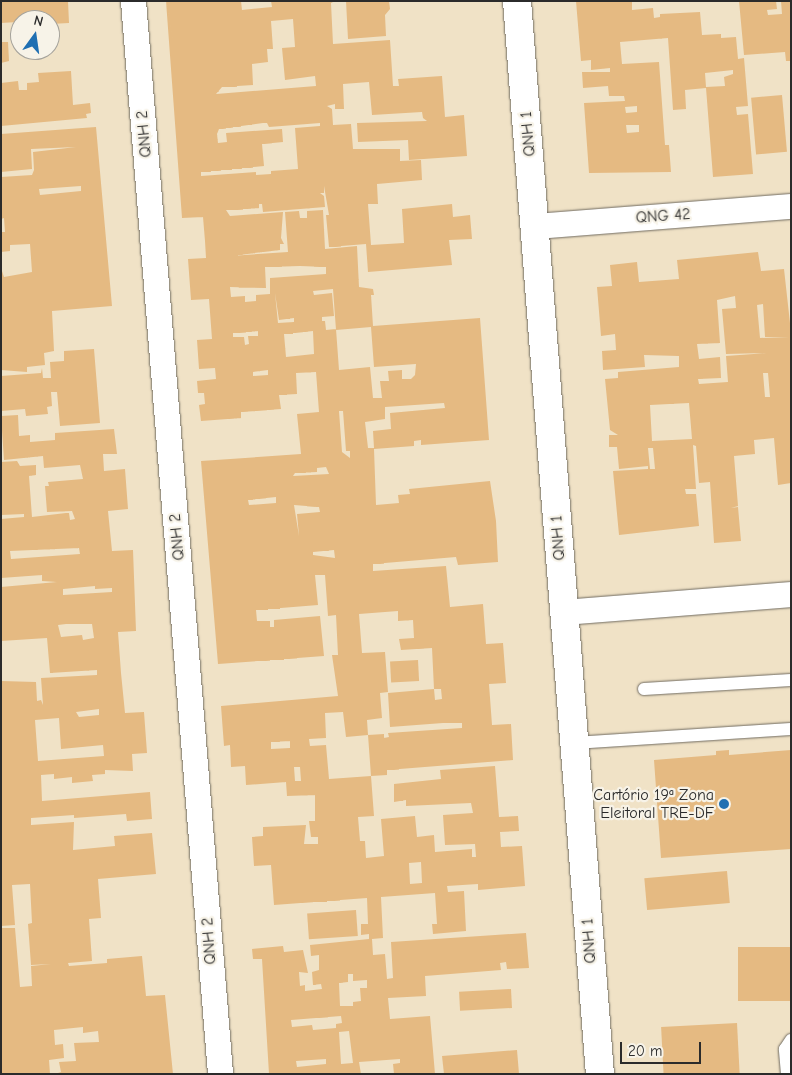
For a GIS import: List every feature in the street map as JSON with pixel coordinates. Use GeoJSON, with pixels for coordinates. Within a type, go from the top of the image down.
{"type":"FeatureCollection","features":[{"type":"Feature","properties":{"kind":"street","name":"QNH 2"},"geometry":{"type":"LineString","coordinates":[[133,1],[220,1074]]}},
{"type":"Feature","properties":{"kind":"street","name":"QNH 1"},"geometry":{"type":"LineString","coordinates":[[517,1],[600,1074]]}},
{"type":"Feature","properties":{"kind":"street","name":"QNG 42"},"geometry":{"type":"LineString","coordinates":[[535,226],[791,206]]}},
{"type":"Feature","properties":{"kind":"street"},"geometry":{"type":"LineString","coordinates":[[563,612],[791,594]]}},
{"type":"Feature","properties":{"kind":"lane"},"geometry":{"type":"LineString","coordinates":[[644,689],[791,680]]}},
{"type":"Feature","properties":{"kind":"lane"},"geometry":{"type":"LineString","coordinates":[[574,743],[791,729]]}},
{"type":"Feature","properties":{"kind":"lane"},"geometry":{"type":"LineString","coordinates":[[787,1074],[785,1049],[791,1040]]}},
{"type":"Feature","properties":{"kind":"building"},"geometry":{"type":"Polygon","coordinates":[[[1,1],[68,1],[69,23],[60,23],[60,10],[10,10],[10,22],[1,23],[1,1]]]}},
{"type":"Feature","properties":{"kind":"building"},"geometry":{"type":"Polygon","coordinates":[[[166,1],[241,1],[242,10],[272,7],[271,1],[335,1],[331,3],[333,44],[390,40],[393,86],[399,86],[398,79],[442,76],[445,117],[464,115],[467,156],[409,160],[408,140],[358,142],[357,123],[427,121],[423,118],[422,112],[372,115],[369,82],[343,84],[344,109],[335,109],[335,104],[327,106],[332,109],[333,125],[351,124],[353,149],[400,149],[400,161],[421,160],[422,180],[377,184],[378,204],[368,204],[371,245],[404,243],[402,209],[452,204],[453,217],[470,215],[472,239],[449,240],[452,265],[368,272],[366,244],[329,247],[326,215],[329,215],[324,186],[324,193],[320,193],[324,196],[325,207],[263,212],[262,204],[259,204],[259,208],[226,210],[230,216],[283,212],[281,238],[284,244],[280,244],[280,250],[230,256],[288,252],[285,212],[299,211],[300,218],[307,218],[307,211],[323,210],[325,249],[357,246],[359,287],[373,289],[374,295],[371,295],[373,326],[480,318],[489,440],[421,445],[421,440],[414,441],[414,446],[374,449],[376,505],[399,503],[398,495],[410,494],[409,489],[490,481],[496,521],[498,562],[458,565],[456,557],[373,564],[373,571],[446,566],[450,607],[483,604],[486,644],[503,643],[506,683],[489,684],[492,725],[511,724],[513,760],[387,770],[387,775],[371,776],[374,816],[358,817],[360,841],[365,841],[366,858],[384,856],[381,819],[415,816],[417,837],[434,835],[435,852],[472,849],[472,857],[476,857],[475,844],[445,845],[443,815],[473,813],[471,803],[406,806],[406,800],[394,802],[394,784],[441,779],[440,770],[495,766],[499,817],[518,816],[519,831],[500,832],[501,847],[522,846],[525,886],[478,890],[478,884],[447,886],[448,892],[464,891],[466,931],[433,934],[432,924],[437,924],[435,893],[381,897],[383,938],[372,939],[373,955],[385,954],[387,979],[393,978],[391,942],[526,933],[529,968],[507,969],[506,962],[500,963],[501,970],[425,976],[426,996],[388,998],[390,1019],[430,1016],[435,1074],[394,1074],[393,1064],[400,1063],[400,1059],[359,1062],[361,1074],[269,1074],[262,959],[253,959],[252,949],[283,946],[284,952],[303,950],[308,973],[299,972],[300,986],[305,985],[305,991],[322,989],[321,984],[313,985],[312,972],[319,970],[319,955],[311,956],[310,945],[369,939],[369,934],[361,935],[361,924],[368,924],[367,898],[274,905],[271,865],[254,866],[252,837],[263,836],[263,827],[306,825],[304,844],[318,844],[318,837],[311,837],[309,821],[315,821],[315,795],[287,796],[286,782],[246,785],[245,766],[231,767],[230,745],[224,746],[221,706],[338,696],[332,655],[338,655],[336,615],[328,616],[325,575],[315,575],[318,605],[256,610],[257,621],[270,621],[270,627],[274,627],[274,620],[320,616],[324,656],[218,664],[201,461],[301,454],[297,414],[319,412],[316,372],[296,373],[297,394],[279,395],[281,409],[241,412],[241,418],[201,421],[199,405],[205,404],[204,393],[198,393],[197,381],[216,379],[215,368],[199,369],[197,340],[212,339],[209,299],[191,300],[188,259],[206,258],[203,217],[182,218],[166,1]],[[293,19],[271,21],[273,49],[267,49],[268,62],[252,64],[253,85],[222,87],[216,94],[316,86],[315,76],[285,80],[282,48],[295,47],[293,19]],[[263,123],[219,129],[217,134],[218,143],[227,142],[226,133],[282,129],[283,142],[262,144],[264,166],[201,172],[201,176],[256,172],[256,175],[271,174],[271,171],[298,169],[295,128],[320,126],[320,123],[269,127],[267,123],[263,123]],[[265,267],[266,288],[230,287],[231,297],[245,296],[245,302],[256,301],[256,295],[270,294],[270,278],[326,274],[326,267],[265,267]],[[333,289],[313,291],[314,295],[332,293],[334,316],[322,317],[322,321],[325,321],[326,330],[336,329],[333,289]],[[275,293],[278,323],[294,322],[294,318],[279,320],[275,293]],[[371,327],[336,330],[339,370],[370,367],[373,398],[382,398],[380,381],[389,381],[388,371],[402,370],[402,379],[411,379],[415,375],[416,364],[374,367],[371,327]],[[258,331],[233,333],[233,337],[244,337],[245,345],[249,344],[248,336],[258,336],[258,331]],[[313,331],[284,334],[286,357],[314,354],[313,331]],[[268,370],[253,372],[253,376],[268,375],[268,370]],[[444,403],[385,407],[385,419],[365,422],[368,448],[374,448],[373,431],[391,429],[390,413],[445,408],[444,403]],[[339,411],[342,452],[350,458],[350,451],[346,451],[343,411],[339,411]],[[326,467],[317,468],[317,472],[295,473],[293,476],[329,474],[326,467]],[[276,497],[248,500],[249,505],[276,503],[276,497]],[[294,505],[299,536],[297,514],[320,512],[319,507],[294,505]],[[334,550],[313,552],[313,555],[335,558],[334,550]],[[398,611],[359,614],[362,653],[385,652],[388,692],[380,693],[382,718],[367,720],[368,735],[384,734],[384,738],[389,737],[388,733],[462,728],[462,723],[390,727],[388,693],[434,689],[432,648],[401,650],[399,639],[414,638],[413,620],[398,621],[398,611]],[[434,689],[435,700],[442,699],[441,689],[434,689]],[[343,712],[325,713],[326,738],[309,739],[310,746],[326,745],[329,779],[371,776],[368,735],[346,737],[343,712]],[[290,741],[271,742],[271,749],[290,748],[290,741]],[[294,767],[295,781],[301,781],[300,767],[294,767]],[[421,862],[409,863],[410,884],[422,883],[421,862]],[[348,974],[348,982],[339,983],[340,1006],[353,1006],[353,1002],[361,1001],[360,988],[367,988],[367,980],[353,981],[353,974],[348,974]],[[341,1016],[291,1020],[292,1027],[312,1025],[313,1030],[336,1028],[336,1024],[342,1023],[341,1016]],[[349,1031],[339,1032],[341,1064],[353,1063],[349,1031]],[[326,1059],[296,1061],[297,1067],[326,1064],[326,1059]]]}},
{"type":"Feature","properties":{"kind":"building"},"geometry":{"type":"Polygon","coordinates":[[[346,1],[389,1],[390,9],[385,15],[386,36],[348,39],[346,1]]]}},
{"type":"Feature","properties":{"kind":"building"},"geometry":{"type":"Polygon","coordinates":[[[576,1],[632,1],[632,10],[653,8],[654,18],[660,17],[660,14],[700,12],[702,35],[721,34],[721,38],[736,37],[738,59],[744,58],[748,106],[736,107],[737,115],[748,114],[753,174],[713,177],[706,88],[685,90],[686,109],[673,110],[668,38],[620,42],[622,64],[659,62],[665,145],[669,145],[671,172],[589,173],[584,103],[625,101],[624,96],[609,96],[608,86],[583,88],[582,72],[610,72],[610,68],[591,70],[591,60],[581,61],[576,1]],[[733,70],[705,73],[706,87],[725,86],[724,77],[733,74],[733,70]],[[637,106],[625,107],[626,113],[637,112],[637,106]],[[626,125],[627,133],[639,132],[639,125],[626,125]]]}},
{"type":"Feature","properties":{"kind":"building"},"geometry":{"type":"Polygon","coordinates":[[[739,1],[776,1],[777,9],[767,10],[768,15],[782,14],[781,1],[791,1],[791,61],[786,61],[785,52],[744,55],[739,1]]]}},
{"type":"Feature","properties":{"kind":"building"},"geometry":{"type":"Polygon","coordinates":[[[1,42],[8,42],[9,61],[1,63],[1,42]]]}},
{"type":"Feature","properties":{"kind":"building"},"geometry":{"type":"Polygon","coordinates":[[[71,71],[73,105],[90,103],[91,113],[86,114],[87,118],[1,126],[1,83],[18,81],[19,90],[27,90],[27,83],[39,82],[38,73],[71,71]]]}},
{"type":"Feature","properties":{"kind":"building"},"geometry":{"type":"Polygon","coordinates":[[[782,95],[787,152],[756,154],[751,98],[782,95]]]}},
{"type":"Feature","properties":{"kind":"building"},"geometry":{"type":"Polygon","coordinates":[[[96,127],[112,306],[52,311],[54,351],[44,353],[45,365],[27,367],[27,372],[1,370],[1,268],[4,277],[32,272],[30,244],[10,245],[10,251],[1,252],[1,232],[5,232],[4,218],[1,219],[1,177],[32,175],[34,170],[33,152],[76,147],[31,149],[32,169],[1,172],[1,134],[96,127]],[[81,186],[39,189],[40,195],[81,191],[81,186]]]}},
{"type":"Feature","properties":{"kind":"building"},"geometry":{"type":"Polygon","coordinates":[[[758,252],[761,271],[784,269],[791,332],[791,483],[778,485],[774,438],[754,440],[755,454],[734,456],[738,506],[731,508],[738,507],[741,541],[714,543],[710,482],[699,483],[696,446],[693,445],[696,489],[685,489],[686,494],[696,494],[699,526],[619,535],[613,471],[648,469],[648,466],[619,469],[617,447],[609,447],[609,435],[618,435],[610,430],[605,379],[618,378],[618,372],[679,367],[679,356],[644,355],[645,367],[603,370],[602,351],[616,350],[615,334],[601,336],[597,287],[612,286],[610,265],[637,262],[639,282],[679,279],[677,260],[758,252]],[[735,296],[717,300],[720,343],[697,344],[699,359],[720,357],[721,378],[698,379],[699,384],[728,382],[726,356],[767,353],[726,354],[722,309],[736,308],[735,296]],[[763,304],[757,305],[760,338],[789,337],[765,337],[763,304]],[[763,373],[765,397],[770,397],[768,373],[763,373]],[[689,403],[650,405],[652,441],[692,439],[689,403]],[[648,448],[650,469],[655,469],[653,448],[648,448]]]}},
{"type":"Feature","properties":{"kind":"building"},"geometry":{"type":"Polygon","coordinates":[[[94,349],[100,423],[60,426],[57,392],[51,392],[52,406],[47,407],[48,414],[26,416],[25,409],[1,411],[1,376],[41,373],[42,368],[43,378],[51,378],[50,362],[64,361],[64,351],[94,349]]]}},
{"type":"Feature","properties":{"kind":"building"},"geometry":{"type":"Polygon","coordinates":[[[18,415],[19,436],[30,435],[30,442],[55,440],[55,433],[114,429],[117,454],[103,454],[104,471],[125,469],[128,509],[108,511],[112,551],[133,550],[136,631],[118,632],[125,713],[144,712],[147,753],[132,754],[133,771],[105,770],[105,774],[92,775],[93,781],[72,783],[72,777],[54,779],[54,774],[41,775],[42,801],[150,792],[152,819],[127,821],[126,814],[74,818],[74,815],[31,818],[31,825],[74,822],[73,850],[115,846],[114,836],[152,833],[156,874],[98,879],[101,918],[89,919],[92,961],[68,963],[69,966],[107,963],[107,959],[142,956],[146,996],[165,995],[173,1074],[55,1074],[61,1072],[59,1062],[76,1061],[74,1043],[99,1042],[98,1031],[83,1033],[83,1027],[54,1030],[55,1045],[63,1044],[64,1058],[49,1060],[50,1074],[1,1074],[1,928],[15,928],[20,987],[32,986],[31,966],[51,964],[31,965],[28,924],[32,923],[30,884],[12,885],[15,925],[1,926],[1,681],[36,682],[37,701],[41,700],[43,705],[41,678],[97,675],[97,670],[50,673],[47,638],[1,641],[1,587],[57,582],[42,581],[42,575],[1,578],[1,519],[24,517],[24,514],[1,515],[1,462],[17,461],[20,466],[36,465],[36,475],[29,476],[32,517],[69,513],[70,520],[75,519],[72,511],[47,512],[45,486],[49,486],[48,482],[83,479],[80,465],[44,468],[43,456],[4,460],[1,416],[18,415]],[[79,548],[10,551],[11,559],[80,554],[79,548]],[[95,586],[63,589],[63,595],[112,592],[112,588],[95,589],[95,586]],[[92,624],[58,625],[61,637],[82,635],[83,640],[94,638],[92,624]],[[99,709],[76,712],[79,717],[99,715],[99,709]],[[59,718],[35,720],[38,761],[104,756],[103,745],[61,749],[59,718]]]}},
{"type":"Feature","properties":{"kind":"building"},"geometry":{"type":"Polygon","coordinates":[[[418,660],[419,681],[391,682],[390,661],[418,660]]]}},
{"type":"Feature","properties":{"kind":"building","name":"Cartório 19ª Zona Eleitoral TRE-DF"},"geometry":{"type":"Polygon","coordinates":[[[729,750],[729,755],[791,750],[791,849],[661,858],[654,760],[716,755],[716,751],[729,750]]]}},
{"type":"Feature","properties":{"kind":"building"},"geometry":{"type":"Polygon","coordinates":[[[727,871],[730,903],[647,910],[644,878],[727,871]]]}},
{"type":"Feature","properties":{"kind":"building"},"geometry":{"type":"Polygon","coordinates":[[[356,910],[358,936],[309,939],[307,913],[356,910]]]}},
{"type":"Feature","properties":{"kind":"building"},"geometry":{"type":"Polygon","coordinates":[[[738,947],[791,947],[791,1001],[738,1001],[738,947]]]}},
{"type":"Feature","properties":{"kind":"building"},"geometry":{"type":"Polygon","coordinates":[[[511,989],[512,1008],[460,1011],[459,992],[511,989]]]}},
{"type":"Feature","properties":{"kind":"building"},"geometry":{"type":"Polygon","coordinates":[[[737,1023],[740,1074],[664,1074],[661,1027],[737,1023]]]}},
{"type":"Feature","properties":{"kind":"building"},"geometry":{"type":"Polygon","coordinates":[[[517,1050],[519,1074],[444,1074],[442,1056],[517,1050]]]}},
{"type":"Feature","properties":{"kind":"place","name":"Cartório 19ª Zona Eleitoral TRE-DF"},"geometry":{"type":"Point","coordinates":[724,804]}}]}
